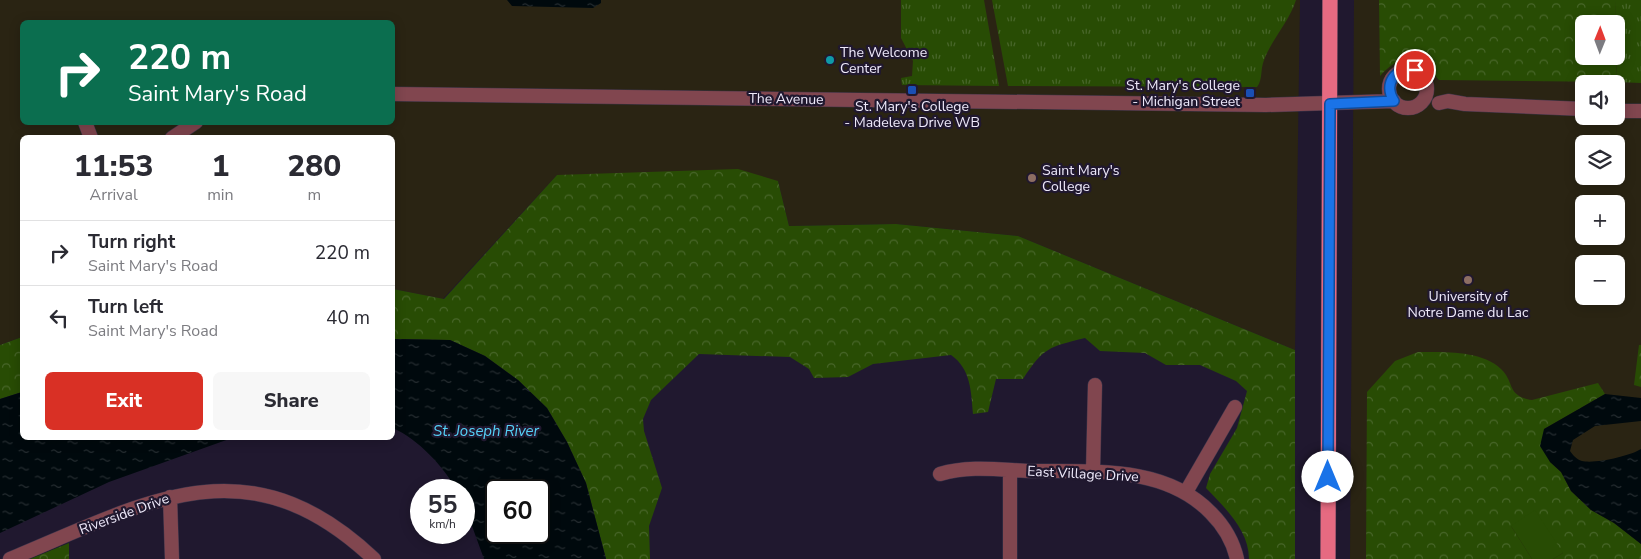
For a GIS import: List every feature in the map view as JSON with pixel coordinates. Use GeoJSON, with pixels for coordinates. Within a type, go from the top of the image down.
{"type":"FeatureCollection","features":[{"type":"Feature","properties":{"kind":"main road"},"geometry":{"type":"LineString","coordinates":[[1328,559],[1330,0]]}},
{"type":"Feature","properties":{"kind":"street"},"geometry":{"type":"LineString","coordinates":[[1402,70],[1415,70],[1425,78],[1428,90],[1422,102],[1411,108],[1405,108],[1394,101],[1389,90],[1392,78],[1402,70]]}},
{"type":"Feature","properties":{"kind":"street","name":"The Avenue"},"geometry":{"type":"LineString","coordinates":[[395,94],[1179,104],[1330,104],[1394,101]]}},
{"type":"Feature","properties":{"kind":"street"},"geometry":{"type":"LineString","coordinates":[[1422,102],[1456,108],[1465,104],[1575,109]]}},
{"type":"Feature","properties":{"kind":"street"},"geometry":{"type":"LineString","coordinates":[[1625,111],[1641,111]]}},
{"type":"Feature","properties":{"kind":"street"},"geometry":{"type":"LineString","coordinates":[[176,135],[192,125]]}},
{"type":"Feature","properties":{"kind":"street"},"geometry":{"type":"LineString","coordinates":[[1093,472],[1095,386]]}},
{"type":"Feature","properties":{"kind":"street"},"geometry":{"type":"LineString","coordinates":[[1186,492],[1235,407]]}},
{"type":"Feature","properties":{"kind":"street","name":"East Village Drive"},"geometry":{"type":"LineString","coordinates":[[940,474],[966,469],[1093,472],[1146,477],[1186,492],[1219,521],[1229,536],[1237,559]]}},
{"type":"Feature","properties":{"kind":"street"},"geometry":{"type":"LineString","coordinates":[[1010,471],[1010,559]]}},
{"type":"Feature","properties":{"kind":"street","name":"Riverside Drive"},"geometry":{"type":"LineString","coordinates":[[10,559],[117,514],[170,497],[196,492],[232,491],[278,500],[339,528],[374,559]]}},
{"type":"Feature","properties":{"kind":"street"},"geometry":{"type":"LineString","coordinates":[[170,497],[172,559]]}},
{"type":"Feature","properties":{"kind":"shaded area","name":"Saint Mary's College"},"geometry":{"type":"Polygon","coordinates":[[[0,0],[1300,0],[1295,350],[1018,236],[896,224],[789,226],[778,181],[557,175],[443,299],[395,289],[395,135],[20,135],[20,338],[0,345],[0,0]]]}},
{"type":"Feature","properties":{"kind":"shaded area","name":"University of Notre Dame du Lac"},"geometry":{"type":"Polygon","coordinates":[[[1354,0],[1641,0],[1641,559],[1350,559],[1354,0]]]}},
{"type":"Feature","properties":{"kind":"green space"},"geometry":{"type":"Polygon","coordinates":[[[901,0],[984,0],[999,86],[902,85],[901,78],[912,76],[913,61],[901,38],[901,0]]]}},
{"type":"Feature","properties":{"kind":"green space"},"geometry":{"type":"Polygon","coordinates":[[[992,0],[1296,0],[1289,16],[1267,52],[1257,87],[1008,86],[992,0]]]}},
{"type":"Feature","properties":{"kind":"green space"},"geometry":{"type":"Polygon","coordinates":[[[1379,0],[1615,0],[1616,15],[1575,15],[1575,65],[1616,65],[1617,75],[1575,75],[1575,82],[1439,80],[1425,66],[1418,62],[1403,60],[1388,68],[1380,76],[1379,0]]]}},
{"type":"Feature","properties":{"kind":"green space"},"geometry":{"type":"Polygon","coordinates":[[[1615,0],[1641,0],[1641,83],[1625,82],[1625,75],[1617,75],[1617,65],[1625,65],[1625,15],[1615,15],[1615,0]]]}},
{"type":"Feature","properties":{"kind":"green space"},"geometry":{"type":"Polygon","coordinates":[[[738,169],[778,181],[789,226],[896,224],[1018,236],[1295,350],[1295,559],[1249,559],[1245,538],[1235,520],[1206,488],[1210,474],[1237,428],[1247,391],[1236,381],[1200,365],[1166,365],[1145,353],[1100,351],[1085,338],[1055,346],[1048,350],[1036,360],[1023,379],[996,379],[988,412],[973,414],[969,381],[963,367],[951,355],[873,364],[848,377],[814,378],[809,369],[790,357],[699,354],[651,400],[643,419],[644,431],[662,488],[649,526],[650,559],[606,559],[586,483],[567,442],[547,408],[518,380],[485,356],[450,340],[395,339],[395,289],[444,299],[557,175],[738,169]]]}},
{"type":"Feature","properties":{"kind":"green space"},"geometry":{"type":"Polygon","coordinates":[[[20,338],[20,393],[0,399],[0,345],[20,338]]]}},
{"type":"Feature","properties":{"kind":"green space"},"geometry":{"type":"Polygon","coordinates":[[[1639,345],[1641,345],[1641,387],[1634,385],[1639,345]]]}},
{"type":"Feature","properties":{"kind":"green space"},"geometry":{"type":"Polygon","coordinates":[[[1418,352],[1461,353],[1483,358],[1501,369],[1514,392],[1532,400],[1598,383],[1605,394],[1544,429],[1550,462],[1561,472],[1571,491],[1591,510],[1614,523],[1641,544],[1641,559],[1553,559],[1563,553],[1511,526],[1532,559],[1366,559],[1367,392],[1395,361],[1418,352]]]}},
{"type":"Feature","properties":{"kind":"green space"},"geometry":{"type":"Polygon","coordinates":[[[1535,510],[1563,553],[1553,559],[1532,559],[1511,526],[1535,510]]]}},
{"type":"Feature","properties":{"kind":"green space"},"geometry":{"type":"Polygon","coordinates":[[[69,543],[69,559],[30,559],[69,543]]]}},
{"type":"Feature","properties":{"kind":"water"},"geometry":{"type":"Polygon","coordinates":[[[507,0],[601,0],[601,3],[593,8],[512,6],[507,0]]]}},
{"type":"Feature","properties":{"kind":"water","name":"St. Joseph River"},"geometry":{"type":"Polygon","coordinates":[[[395,339],[450,340],[485,356],[518,380],[547,408],[567,442],[586,483],[606,559],[484,559],[475,534],[475,479],[449,479],[429,454],[412,439],[395,429],[395,339]]]}},
{"type":"Feature","properties":{"kind":"water"},"geometry":{"type":"Polygon","coordinates":[[[20,393],[20,440],[226,440],[109,482],[0,533],[0,399],[20,393]]]}},
{"type":"Feature","properties":{"kind":"water"},"geometry":{"type":"Polygon","coordinates":[[[1605,394],[1641,398],[1641,421],[1595,426],[1573,440],[1570,451],[1578,459],[1588,462],[1612,459],[1641,449],[1641,544],[1614,523],[1591,510],[1571,491],[1561,472],[1550,462],[1540,446],[1544,429],[1605,394]]]}},
{"type":"Feature","properties":{"kind":"place","name":"The Welcome Center"},"geometry":{"type":"Point","coordinates":[830,60]}},
{"type":"Feature","properties":{"kind":"place","name":"St. Mary's College - Madeleva Drive WB"},"geometry":{"type":"Point","coordinates":[912,90]}},
{"type":"Feature","properties":{"kind":"place","name":"St. Mary's College - Michigan Street"},"geometry":{"type":"Point","coordinates":[1250,93]}},
{"type":"Feature","properties":{"kind":"place","name":"Saint Mary's College"},"geometry":{"type":"Point","coordinates":[1032,178]}},
{"type":"Feature","properties":{"kind":"place","name":"University of Notre Dame du Lac"},"geometry":{"type":"Point","coordinates":[1468,280]}},
{"type":"Feature","properties":{"kind":"route"},"geometry":{"type":"LineString","coordinates":[[1328,477],[1330,104],[1394,101],[1390,96],[1389,90],[1392,78],[1402,70],[1415,70]]}}]}
